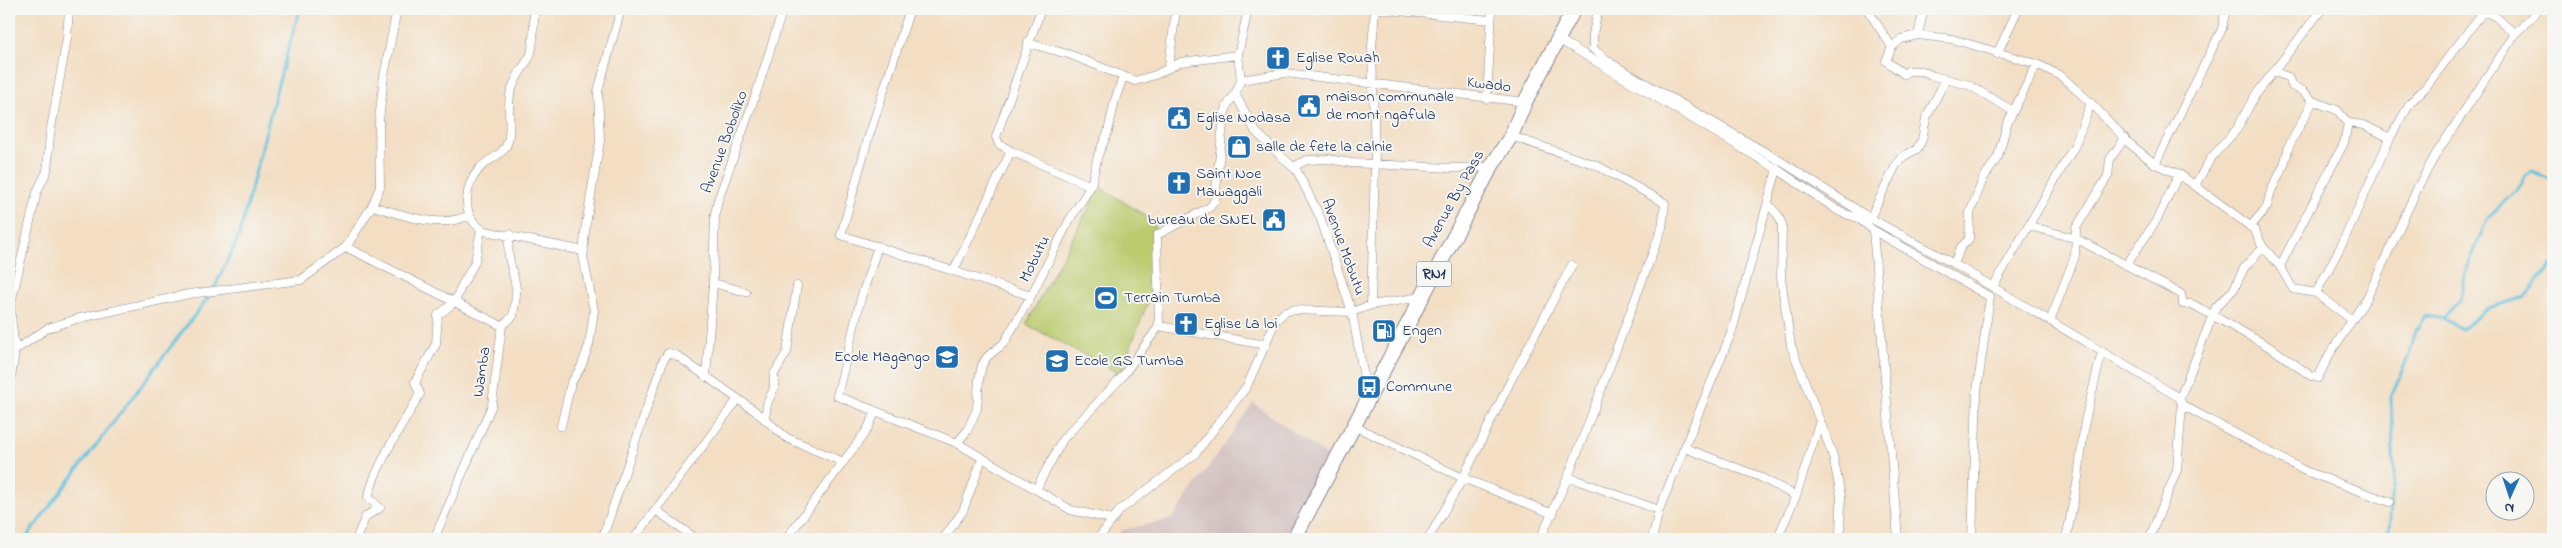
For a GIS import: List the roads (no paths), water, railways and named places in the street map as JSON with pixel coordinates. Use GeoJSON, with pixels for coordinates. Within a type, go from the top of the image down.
{"type":"FeatureCollection","features":[{"type":"Feature","properties":{"kind":"highway","name":"Avenue By Pass"},"geometry":{"type":"LineString","coordinates":[[1294,539],[1368,402],[1490,167],[1511,136],[1525,102],[1574,9]]}},
{"type":"Feature","properties":{"kind":"street"},"geometry":{"type":"LineString","coordinates":[[9,392],[14,350],[10,306],[37,192],[47,172],[50,134],[67,38],[69,9]]}},
{"type":"Feature","properties":{"kind":"street"},"geometry":{"type":"LineString","coordinates":[[9,356],[14,350],[48,328],[80,318],[189,294],[304,279],[346,247],[372,206],[380,187],[379,120],[384,76],[397,9]]}},
{"type":"Feature","properties":{"kind":"street"},"geometry":{"type":"LineString","coordinates":[[534,9],[531,54],[523,66],[509,98],[508,140],[493,161],[483,165],[476,174],[467,198],[468,216],[481,229],[584,251]]}},
{"type":"Feature","properties":{"kind":"street"},"geometry":{"type":"LineString","coordinates":[[560,426],[571,384],[581,368],[589,345],[594,311],[584,251],[600,141],[598,91],[621,9]]}},
{"type":"Feature","properties":{"kind":"street","name":"Avenue Boboliko"},"geometry":{"type":"LineString","coordinates":[[706,377],[713,283],[715,214],[721,186],[757,91],[782,9]]}},
{"type":"Feature","properties":{"kind":"street"},"geometry":{"type":"LineString","coordinates":[[910,9],[868,139],[841,235],[1031,296]]}},
{"type":"Feature","properties":{"kind":"street"},"geometry":{"type":"LineString","coordinates":[[1041,9],[996,137],[999,144],[1011,151],[1091,186]]}},
{"type":"Feature","properties":{"kind":"street"},"geometry":{"type":"LineString","coordinates":[[1169,66],[1176,9]]}},
{"type":"Feature","properties":{"kind":"street"},"geometry":{"type":"LineString","coordinates":[[1036,489],[1063,439],[1122,377],[1159,326],[1157,235],[1210,207],[1215,200],[1224,115],[1241,80],[1238,56],[1248,9]]}},
{"type":"Feature","properties":{"kind":"street"},"geometry":{"type":"LineString","coordinates":[[1371,305],[1375,163],[1372,48],[1377,9],[1491,20]]}},
{"type":"Feature","properties":{"kind":"street"},"geometry":{"type":"LineString","coordinates":[[1487,99],[1492,9]]}},
{"type":"Feature","properties":{"kind":"street"},"geometry":{"type":"LineString","coordinates":[[1598,9],[1592,43],[1593,49],[1612,64],[1782,162],[1870,218],[1954,264],[2181,401],[2305,471],[2390,502]]}},
{"type":"Feature","properties":{"kind":"street"},"geometry":{"type":"LineString","coordinates":[[1867,9],[1892,47]]}},
{"type":"Feature","properties":{"kind":"street"},"geometry":{"type":"LineString","coordinates":[[1918,34],[1924,9]]}},
{"type":"Feature","properties":{"kind":"street"},"geometry":{"type":"LineString","coordinates":[[1997,54],[2018,9]]}},
{"type":"Feature","properties":{"kind":"street"},"geometry":{"type":"LineString","coordinates":[[2155,164],[2222,29],[2225,13],[2223,9]]}},
{"type":"Feature","properties":{"kind":"street"},"geometry":{"type":"LineString","coordinates":[[2195,186],[2211,158],[2237,129],[2254,97],[2322,9]]}},
{"type":"Feature","properties":{"kind":"street"},"geometry":{"type":"LineString","coordinates":[[2030,226],[2077,239],[2127,264],[2181,294],[2183,304],[2192,304],[2273,349],[2318,378],[2329,355],[2351,319],[2367,298],[2436,154],[2515,34],[2539,9]]}},
{"type":"Feature","properties":{"kind":"street"},"geometry":{"type":"LineString","coordinates":[[2316,293],[2342,244],[2390,138],[2411,102],[2425,88],[2481,11],[2496,18],[2515,34]]}},
{"type":"Feature","properties":{"kind":"street"},"geometry":{"type":"LineString","coordinates":[[2013,111],[1969,85],[1923,71],[1908,71],[1904,74],[1886,61],[1892,47],[1901,39],[1918,34],[1952,39],[1997,54],[2037,64],[2068,81],[2125,138],[2155,164],[2179,174],[2250,226],[2262,247],[2280,266],[2293,290],[2316,293],[2351,319]]}},
{"type":"Feature","properties":{"kind":"street"},"geometry":{"type":"LineString","coordinates":[[1558,39],[1777,170],[1840,212],[1858,218],[1873,230],[1990,297],[1977,391],[1972,539]]}},
{"type":"Feature","properties":{"kind":"street"},"geometry":{"type":"LineString","coordinates":[[1028,43],[1071,55],[1135,81],[1144,79],[1169,66],[1193,59],[1238,56]]}},
{"type":"Feature","properties":{"kind":"street"},"geometry":{"type":"LineString","coordinates":[[1954,264],[1960,248],[1969,239],[1970,213],[1986,173],[1998,157],[2004,130],[2037,64]]}},
{"type":"Feature","properties":{"kind":"street"},"geometry":{"type":"LineString","coordinates":[[2275,72],[2288,77],[2292,86],[2303,91],[2312,101],[2337,110],[2348,123],[2364,125],[2390,138]]}},
{"type":"Feature","properties":{"kind":"street","name":"Kwado"},"geometry":{"type":"LineString","coordinates":[[1241,80],[1285,73],[1487,99],[1525,102]]}},
{"type":"Feature","properties":{"kind":"street","name":"Mobutu"},"geometry":{"type":"LineString","coordinates":[[957,443],[967,431],[977,409],[982,365],[987,357],[1004,343],[1031,296],[1070,219],[1091,186],[1098,155],[1108,132],[1114,100],[1123,77]]}},
{"type":"Feature","properties":{"kind":"street"},"geometry":{"type":"LineString","coordinates":[[1870,218],[1896,164],[1904,156],[1917,149],[1922,140],[1926,118],[1946,79]]}},
{"type":"Feature","properties":{"kind":"street","name":"Avenue Mobutu"},"geometry":{"type":"LineString","coordinates":[[1235,94],[1256,132],[1297,171],[1320,216],[1352,312],[1368,402]]}},
{"type":"Feature","properties":{"kind":"street"},"geometry":{"type":"LineString","coordinates":[[2250,226],[2267,206],[2271,191],[2284,165],[2289,146],[2312,101]]}},
{"type":"Feature","properties":{"kind":"street"},"geometry":{"type":"LineString","coordinates":[[1993,288],[2074,147],[2091,103]]}},
{"type":"Feature","properties":{"kind":"street"},"geometry":{"type":"LineString","coordinates":[[2280,266],[2344,143],[2348,123]]}},
{"type":"Feature","properties":{"kind":"street"},"geometry":{"type":"LineString","coordinates":[[1511,136],[1596,166],[1665,203],[1662,228],[1568,477],[1553,514],[1540,539]]}},
{"type":"Feature","properties":{"kind":"street"},"geometry":{"type":"LineString","coordinates":[[2050,321],[2075,256],[2076,228],[2108,176],[2110,159],[2125,138]]}},
{"type":"Feature","properties":{"kind":"street"},"geometry":{"type":"LineString","coordinates":[[954,270],[1011,151]]}},
{"type":"Feature","properties":{"kind":"street"},"geometry":{"type":"LineString","coordinates":[[1293,168],[1307,160],[1328,159],[1351,163],[1451,168],[1490,167]]}},
{"type":"Feature","properties":{"kind":"street"},"geometry":{"type":"LineString","coordinates":[[1652,539],[1659,510],[1732,331],[1777,170]]}},
{"type":"Feature","properties":{"kind":"street"},"geometry":{"type":"LineString","coordinates":[[2127,264],[2156,221],[2179,174]]}},
{"type":"Feature","properties":{"kind":"street"},"geometry":{"type":"LineString","coordinates":[[1768,204],[1778,215],[1782,224],[1781,278],[1791,346],[1833,456],[1841,496],[1840,539]]}},
{"type":"Feature","properties":{"kind":"street"},"geometry":{"type":"LineString","coordinates":[[372,206],[437,223],[456,221],[468,216]]}},
{"type":"Feature","properties":{"kind":"street"},"geometry":{"type":"LineString","coordinates":[[356,539],[366,516],[380,508],[368,497],[375,476],[388,449],[420,394],[416,382],[436,344],[438,315],[455,302],[475,262],[481,229]]}},
{"type":"Feature","properties":{"kind":"street"},"geometry":{"type":"LineString","coordinates":[[1873,230],[1898,539]]}},
{"type":"Feature","properties":{"kind":"street","name":"Wamba"},"geometry":{"type":"LineString","coordinates":[[434,539],[492,405],[502,326],[513,316],[516,288],[511,274],[511,265],[507,259],[510,234]]}},
{"type":"Feature","properties":{"kind":"street"},"geometry":{"type":"LineString","coordinates":[[878,246],[861,298],[837,396],[957,443],[1071,510],[1112,519]]}},
{"type":"Feature","properties":{"kind":"street"},"geometry":{"type":"LineString","coordinates":[[346,247],[502,326]]}},
{"type":"Feature","properties":{"kind":"street"},"geometry":{"type":"LineString","coordinates":[[2149,539],[2177,470],[2181,401],[2211,315],[2216,307],[2234,289],[2244,268],[2262,247]]}},
{"type":"Feature","properties":{"kind":"street"},"geometry":{"type":"LineString","coordinates":[[1428,539],[1463,478],[1512,376],[1572,265]]}},
{"type":"Feature","properties":{"kind":"street"},"geometry":{"type":"LineString","coordinates":[[713,283],[746,292]]}},
{"type":"Feature","properties":{"kind":"street"},"geometry":{"type":"LineString","coordinates":[[765,419],[767,404],[774,388],[774,374],[787,352],[797,286]]}},
{"type":"Feature","properties":{"kind":"street"},"geometry":{"type":"LineString","coordinates":[[1098,539],[1120,510],[1195,454],[1237,402],[1266,345],[1276,320],[1285,312],[1299,310],[1352,312],[1371,305],[1421,297]]}},
{"type":"Feature","properties":{"kind":"street"},"geometry":{"type":"LineString","coordinates":[[1159,326],[1266,345]]}},
{"type":"Feature","properties":{"kind":"street"},"geometry":{"type":"LineString","coordinates":[[602,539],[663,360],[672,352],[765,419],[787,438],[843,462]]}},
{"type":"Feature","properties":{"kind":"street"},"geometry":{"type":"LineString","coordinates":[[2066,539],[2078,478],[2085,421],[2102,352]]}},
{"type":"Feature","properties":{"kind":"street"},"geometry":{"type":"LineString","coordinates":[[634,539],[737,400]]}},
{"type":"Feature","properties":{"kind":"street"},"geometry":{"type":"LineString","coordinates":[[786,539],[867,430],[876,411]]}},
{"type":"Feature","properties":{"kind":"street"},"geometry":{"type":"LineString","coordinates":[[1777,539],[1796,496],[1820,421]]}},
{"type":"Feature","properties":{"kind":"street"},"geometry":{"type":"LineString","coordinates":[[1354,426],[1463,478],[1553,514]]}},
{"type":"Feature","properties":{"kind":"street"},"geometry":{"type":"LineString","coordinates":[[1685,448],[1758,476],[1796,496]]}},
{"type":"Feature","properties":{"kind":"street"},"geometry":{"type":"LineString","coordinates":[[943,539],[963,511],[982,459]]}},
{"type":"Feature","properties":{"kind":"street"},"geometry":{"type":"LineString","coordinates":[[1568,477],[1659,510]]}},
{"type":"Feature","properties":{"kind":"street"},"geometry":{"type":"LineString","coordinates":[[656,510],[696,539]]}},
{"type":"Feature","properties":{"kind":"waterway"},"geometry":{"type":"LineString","coordinates":[[25,539],[213,291],[239,236],[277,88],[300,9]]}},
{"type":"Feature","properties":{"kind":"waterway"},"geometry":{"type":"LineString","coordinates":[[2443,318],[2460,300],[2465,274],[2487,219],[2521,185],[2524,177],[2532,172],[2553,180]]}},
{"type":"Feature","properties":{"kind":"waterway"},"geometry":{"type":"LineString","coordinates":[[2388,539],[2394,477],[2391,396],[2409,355],[2417,328],[2425,316],[2443,318],[2462,329],[2488,308],[2525,297],[2553,263]]}},
{"type":"Feature","properties":{"kind":"place","name":"Eglise Rouah"},"geometry":{"type":"Point","coordinates":[1278,58]}},
{"type":"Feature","properties":{"kind":"place","name":"maison communale de mont ngafula"},"geometry":{"type":"Point","coordinates":[1309,106]}},
{"type":"Feature","properties":{"kind":"place","name":"Eglise Nodasa"},"geometry":{"type":"Point","coordinates":[1179,118]}},
{"type":"Feature","properties":{"kind":"place","name":"salle de fete la calnie"},"geometry":{"type":"Point","coordinates":[1239,147]}},
{"type":"Feature","properties":{"kind":"place","name":"Saint Noe Mawaggali"},"geometry":{"type":"Point","coordinates":[1179,183]}},
{"type":"Feature","properties":{"kind":"place","name":"bureau de SNEL"},"geometry":{"type":"Point","coordinates":[1274,220]}},
{"type":"Feature","properties":{"kind":"place","name":"Terrain Tumba"},"geometry":{"type":"Point","coordinates":[1106,298]}},
{"type":"Feature","properties":{"kind":"place","name":"Eglise La loi"},"geometry":{"type":"Point","coordinates":[1186,324]}},
{"type":"Feature","properties":{"kind":"place","name":"Engen"},"geometry":{"type":"Point","coordinates":[1384,331]}},
{"type":"Feature","properties":{"kind":"place","name":"Ecole Magango"},"geometry":{"type":"Point","coordinates":[947,357]}},
{"type":"Feature","properties":{"kind":"place","name":"Ecole GS Tumba"},"geometry":{"type":"Point","coordinates":[1057,361]}},
{"type":"Feature","properties":{"kind":"place","name":"Commune"},"geometry":{"type":"Point","coordinates":[1369,387]}}]}
